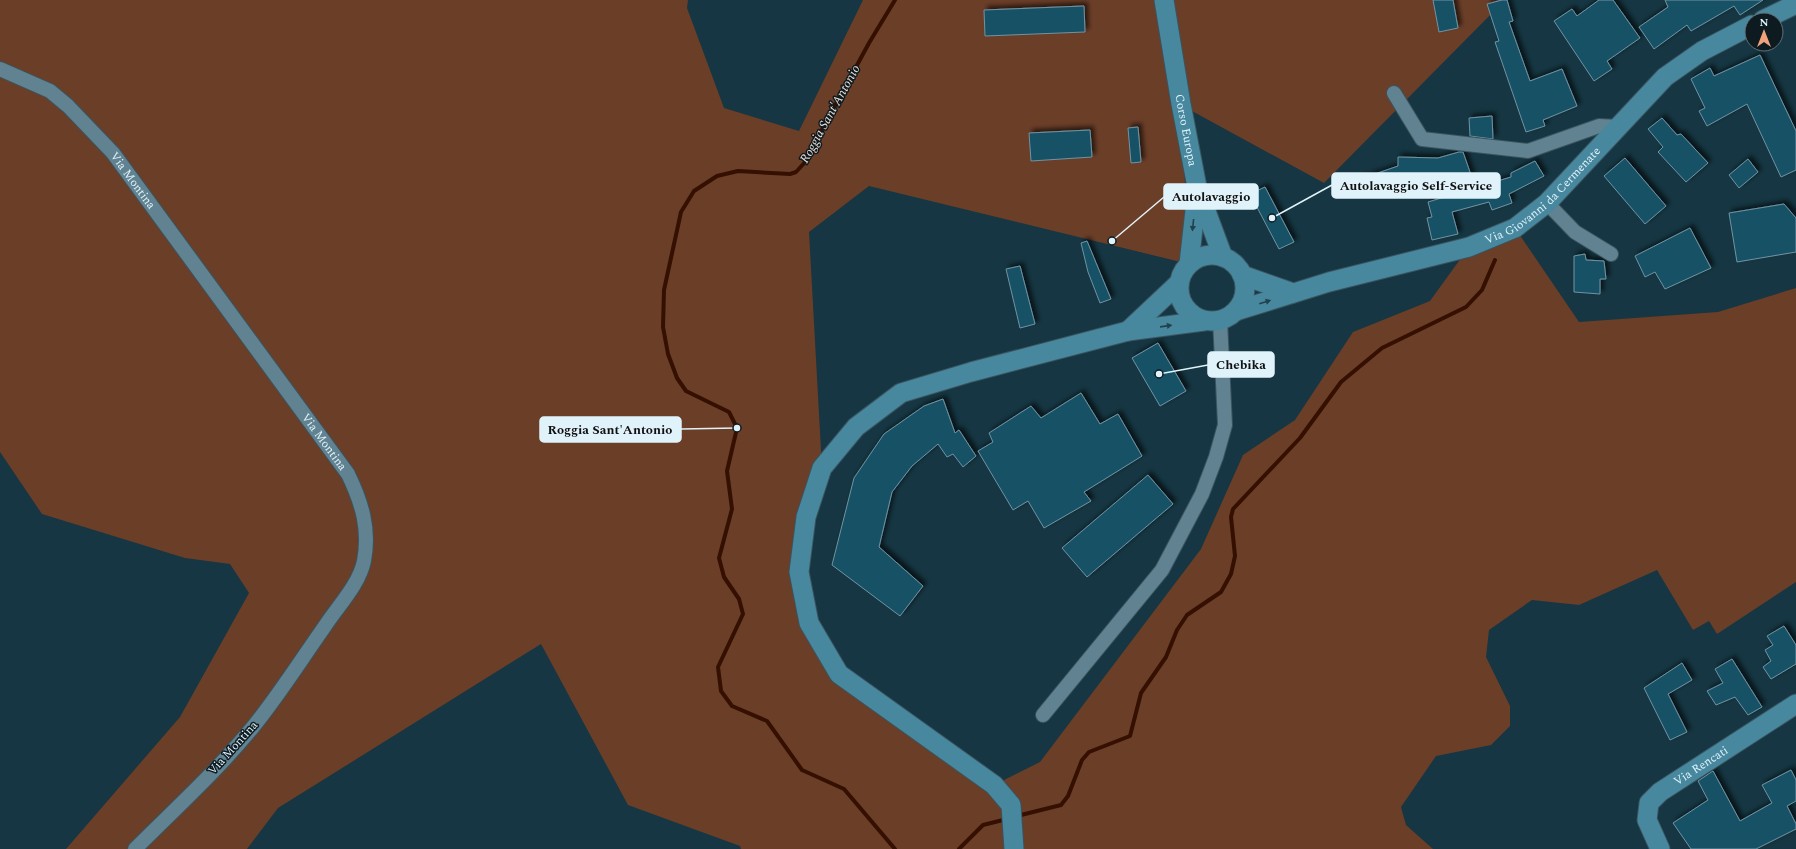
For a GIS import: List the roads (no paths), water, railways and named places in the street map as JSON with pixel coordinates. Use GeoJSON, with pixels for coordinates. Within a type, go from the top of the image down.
{"type":"FeatureCollection","features":[{"type":"Feature","properties":{"kind":"main road","name":"Corso Europa"},"geometry":{"type":"LineString","coordinates":[[1164,0],[1181,104],[1197,187],[1223,257]]}},
{"type":"Feature","properties":{"kind":"main road"},"geometry":{"type":"LineString","coordinates":[[1780,12],[1796,4]]}},
{"type":"Feature","properties":{"kind":"main road","name":"Via Giovanni da Cermenate"},"geometry":{"type":"LineString","coordinates":[[1013,847],[1011,805],[994,785],[839,674],[809,624],[799,572],[806,517],[822,468],[856,427],[901,393],[971,372],[1128,331],[1220,317],[1293,293],[1468,247],[1515,228],[1547,203],[1665,77],[1702,51],[1744,29]]}},
{"type":"Feature","properties":{"kind":"main road"},"geometry":{"type":"LineString","coordinates":[[1189,264],[1197,187]]}},
{"type":"Feature","properties":{"kind":"main road"},"geometry":{"type":"LineString","coordinates":[[1209,255],[1223,257],[1238,267],[1242,275],[1245,294],[1242,302],[1220,317],[1192,315],[1182,302],[1179,295],[1179,283],[1182,273],[1189,264],[1198,258],[1209,255]]}},
{"type":"Feature","properties":{"kind":"main road"},"geometry":{"type":"LineString","coordinates":[[1242,275],[1293,293]]}},
{"type":"Feature","properties":{"kind":"main road"},"geometry":{"type":"LineString","coordinates":[[1128,331],[1179,283]]}},
{"type":"Feature","properties":{"kind":"main road","name":"Via Rencati"},"geometry":{"type":"LineString","coordinates":[[1660,849],[1647,820],[1649,803],[1660,792],[1796,704]]}},
{"type":"Feature","properties":{"kind":"street","name":"Via Montina"},"geometry":{"type":"LineString","coordinates":[[0,69],[50,91],[68,106],[113,153],[348,474],[359,496],[365,518],[366,544],[363,563],[354,583],[291,675],[253,727],[222,761],[135,849]]}},
{"type":"Feature","properties":{"kind":"street"},"geometry":{"type":"LineString","coordinates":[[1394,93],[1422,139],[1528,151],[1599,126],[1618,127]]}},
{"type":"Feature","properties":{"kind":"street"},"geometry":{"type":"LineString","coordinates":[[1547,203],[1574,232],[1611,254]]}},
{"type":"Feature","properties":{"kind":"street"},"geometry":{"type":"LineString","coordinates":[[1043,715],[1162,570],[1202,494],[1216,457],[1225,424],[1220,317]]}},
{"type":"Feature","properties":{"kind":"waterway","name":"Roggia Sant'Antonio"},"geometry":{"type":"LineString","coordinates":[[895,0],[869,43],[807,160],[796,172],[790,174],[738,171],[717,176],[694,191],[681,212],[664,290],[663,327],[668,354],[677,378],[686,391],[729,412],[737,428],[727,471],[732,509],[719,558],[724,577],[739,599],[743,614],[718,667],[721,691],[732,706],[767,721],[802,770],[844,789],[895,849]]}},
{"type":"Feature","properties":{"kind":"waterway"},"geometry":{"type":"LineString","coordinates":[[1017,816],[1061,805],[1068,796],[1082,760],[1089,752],[1130,736],[1141,693],[1166,657],[1177,630],[1187,615],[1221,592],[1231,574],[1235,556],[1231,517],[1233,509],[1300,438],[1341,382],[1382,348],[1466,307],[1482,290],[1495,260]]}},
{"type":"Feature","properties":{"kind":"waterway"},"geometry":{"type":"LineString","coordinates":[[959,849],[983,825],[1007,819]]}},
{"type":"Feature","properties":{"kind":"place","name":"Autolavaggio Self-Service"},"geometry":{"type":"Point","coordinates":[1272,218]}},
{"type":"Feature","properties":{"kind":"place","name":"Autolavaggio"},"geometry":{"type":"Point","coordinates":[1112,241]}},
{"type":"Feature","properties":{"kind":"place","name":"Chebika"},"geometry":{"type":"Point","coordinates":[1159,374]}},
{"type":"Feature","properties":{"kind":"place","name":"Roggia Sant'Antonio"},"geometry":{"type":"Point","coordinates":[737,428]}}]}
